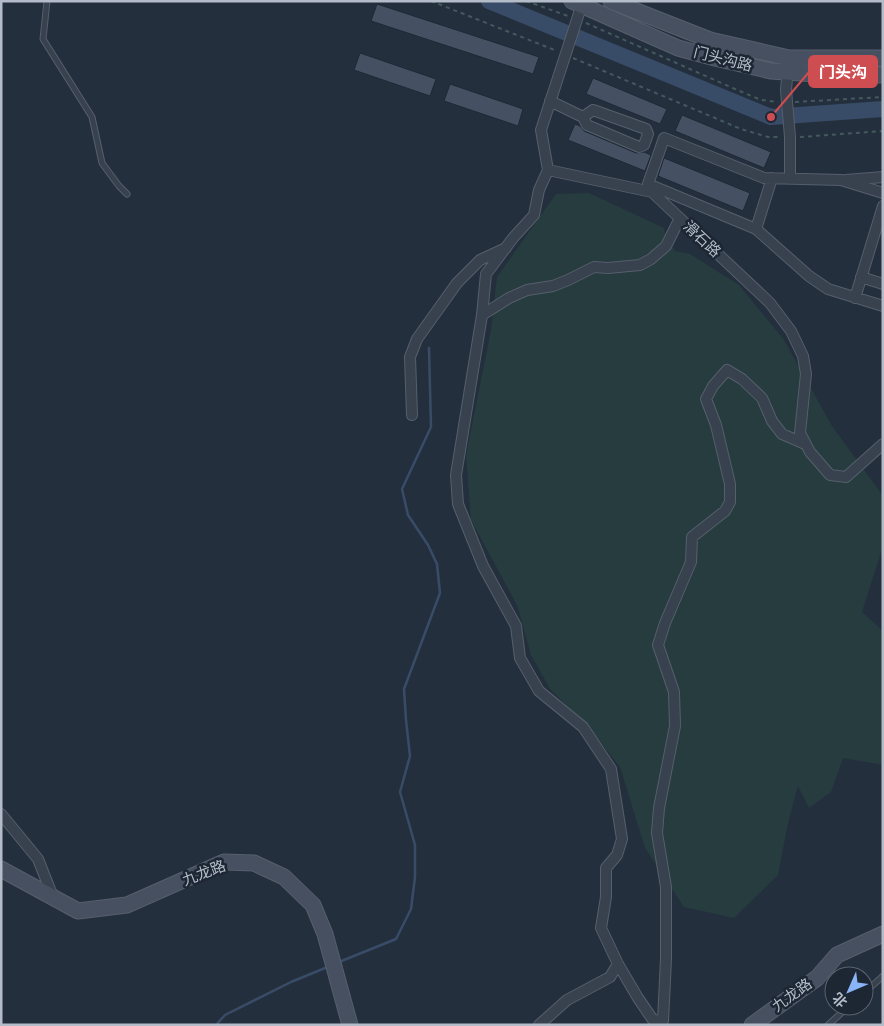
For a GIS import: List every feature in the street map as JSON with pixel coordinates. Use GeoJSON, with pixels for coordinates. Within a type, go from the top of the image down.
{"type":"FeatureCollection","features":[{"type":"Feature","properties":{"kind":"main road","name":"门头沟路"},"geometry":{"type":"LineString","coordinates":[[611,1],[710,40],[788,65],[830,75],[883,75]]}},
{"type":"Feature","properties":{"kind":"main road","name":"门头沟路"},"geometry":{"type":"LineString","coordinates":[[578,7],[678,48],[771,72],[788,65],[883,58]]}},
{"type":"Feature","properties":{"kind":"main road","name":"九龙路"},"geometry":{"type":"LineString","coordinates":[[1,869],[78,911],[127,906],[224,862],[254,863],[284,877],[313,905],[325,934],[350,1025]]}},
{"type":"Feature","properties":{"kind":"main road","name":"九龙路"},"geometry":{"type":"LineString","coordinates":[[752,1025],[817,978],[837,956],[883,934]]}},
{"type":"Feature","properties":{"kind":"street"},"geometry":{"type":"LineString","coordinates":[[578,7],[541,130],[548,170],[539,190],[534,215],[486,274],[482,315],[456,475],[458,504],[483,566],[516,626],[520,658],[534,683],[539,691],[583,727],[611,769],[622,840],[617,855],[606,868],[606,897],[601,928],[618,964],[638,998],[654,1020],[664,1021],[666,959],[666,887],[657,833],[675,726],[674,692],[658,645],[665,623],[691,562],[692,537],[725,511],[730,502],[730,484],[716,425],[706,399],[713,386],[727,370],[742,379],[762,398],[772,421],[782,434],[805,444]]}},
{"type":"Feature","properties":{"kind":"street"},"geometry":{"type":"LineString","coordinates":[[788,65],[787,103],[790,137],[790,179]]}},
{"type":"Feature","properties":{"kind":"street"},"geometry":{"type":"LineString","coordinates":[[550,101],[583,117],[587,125],[639,147],[644,145],[648,134],[646,129],[593,110],[583,117]]}},
{"type":"Feature","properties":{"kind":"street"},"geometry":{"type":"LineString","coordinates":[[883,177],[841,180],[764,178],[664,138],[648,184],[756,230],[809,276],[828,289],[883,306]]}},
{"type":"Feature","properties":{"kind":"street","name":"滑石路"},"geometry":{"type":"LineString","coordinates":[[548,170],[652,192],[770,303],[792,330],[803,356],[806,374],[800,433],[810,452],[830,475],[846,477],[883,444]]}},
{"type":"Feature","properties":{"kind":"street"},"geometry":{"type":"LineString","coordinates":[[756,230],[772,178]]}},
{"type":"Feature","properties":{"kind":"street"},"geometry":{"type":"LineString","coordinates":[[841,180],[883,193]]}},
{"type":"Feature","properties":{"kind":"street"},"geometry":{"type":"LineString","coordinates":[[855,298],[861,277],[880,229],[883,206]]}},
{"type":"Feature","properties":{"kind":"street"},"geometry":{"type":"LineString","coordinates":[[482,315],[509,298],[528,290],[553,286],[594,267],[608,268],[640,265],[651,259],[666,246],[680,218]]}},
{"type":"Feature","properties":{"kind":"street"},"geometry":{"type":"LineString","coordinates":[[412,415],[410,357],[417,338],[457,284],[480,260],[506,248]]}},
{"type":"Feature","properties":{"kind":"street"},"geometry":{"type":"LineString","coordinates":[[861,277],[883,284]]}},
{"type":"Feature","properties":{"kind":"street"},"geometry":{"type":"LineString","coordinates":[[1,814],[38,859],[53,897]]}},
{"type":"Feature","properties":{"kind":"street"},"geometry":{"type":"LineString","coordinates":[[539,1025],[567,1000],[610,977],[618,964]]}},
{"type":"Feature","properties":{"kind":"lane"},"geometry":{"type":"LineString","coordinates":[[46,1],[43,39],[92,117],[102,163],[118,186],[127,194]]}},
{"type":"Feature","properties":{"kind":"lane"},"geometry":{"type":"LineString","coordinates":[[828,1025],[838,1016]]}},
{"type":"Feature","properties":{"kind":"path"},"geometry":{"type":"LineString","coordinates":[[431,1],[566,52],[741,129],[768,137],[883,132]]}},
{"type":"Feature","properties":{"kind":"green space"},"geometry":{"type":"Polygon","coordinates":[[[589,193],[664,228],[665,234],[675,251],[690,254],[739,285],[784,340],[832,426],[883,496],[883,546],[862,612],[883,631],[883,765],[843,758],[831,792],[809,808],[798,786],[788,823],[778,875],[734,918],[684,907],[645,848],[620,767],[590,729],[550,689],[531,655],[517,605],[471,520],[466,455],[491,330],[497,277],[556,194],[589,193]]]}},
{"type":"Feature","properties":{"kind":"building"},"geometry":{"type":"Polygon","coordinates":[[[377,4],[539,57],[533,74],[371,21],[377,4]]]}},
{"type":"Feature","properties":{"kind":"building"},"geometry":{"type":"Polygon","coordinates":[[[360,53],[436,79],[430,96],[354,70],[360,53]]]}},
{"type":"Feature","properties":{"kind":"building"},"geometry":{"type":"Polygon","coordinates":[[[593,78],[667,109],[660,124],[586,94],[593,78]]]}},
{"type":"Feature","properties":{"kind":"building"},"geometry":{"type":"Polygon","coordinates":[[[450,84],[523,109],[518,126],[444,101],[450,84]]]}},
{"type":"Feature","properties":{"kind":"building"},"geometry":{"type":"Polygon","coordinates":[[[682,115],[771,152],[764,168],[675,131],[682,115]]]}},
{"type":"Feature","properties":{"kind":"building"},"geometry":{"type":"Polygon","coordinates":[[[575,124],[584,131],[636,153],[644,152],[651,155],[645,171],[568,140],[575,124]]]}},
{"type":"Feature","properties":{"kind":"building"},"geometry":{"type":"Polygon","coordinates":[[[664,158],[750,193],[743,211],[658,176],[664,158]]]}},
{"type":"Feature","properties":{"kind":"waterway"},"geometry":{"type":"LineString","coordinates":[[489,1],[771,117],[883,109]]}},
{"type":"Feature","properties":{"kind":"waterway"},"geometry":{"type":"LineString","coordinates":[[339,962],[396,939],[411,909],[415,877],[415,845],[400,792],[410,756],[404,689],[440,593],[437,564],[428,545],[408,515],[402,489],[431,427],[429,348]]}},
{"type":"Feature","properties":{"kind":"waterway"},"geometry":{"type":"LineString","coordinates":[[216,1025],[225,1015],[291,982],[330,966]]}},
{"type":"Feature","properties":{"kind":"place","name":"门头沟"},"geometry":{"type":"Point","coordinates":[771,117]}}]}
